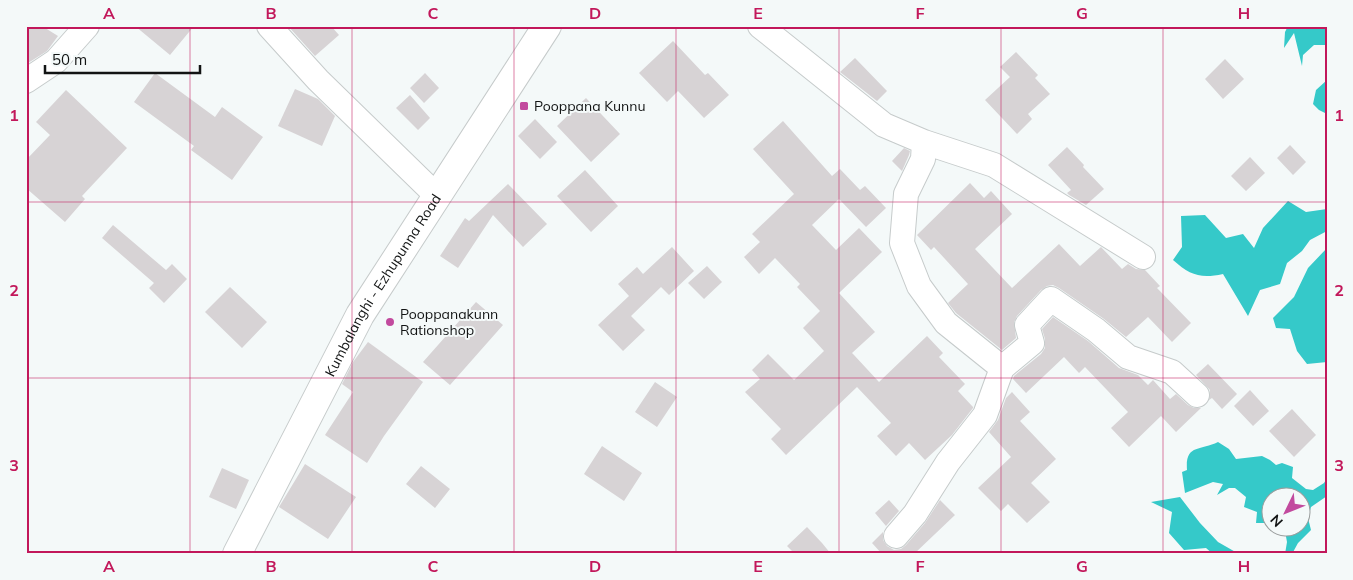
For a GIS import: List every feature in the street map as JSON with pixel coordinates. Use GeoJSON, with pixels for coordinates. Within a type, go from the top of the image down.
{"type":"FeatureCollection","features":[{"type":"Feature","properties":{"kind":"main road","name":"Kumbalanghi - Ezhupunna Road"},"geometry":{"type":"LineString","coordinates":[[237,554],[360,316],[547,26]]}},
{"type":"Feature","properties":{"kind":"street"},"geometry":{"type":"LineString","coordinates":[[26,81],[56,61],[87,26]]}},
{"type":"Feature","properties":{"kind":"street"},"geometry":{"type":"LineString","coordinates":[[269,26],[318,80],[437,196]]}},
{"type":"Feature","properties":{"kind":"street"},"geometry":{"type":"LineString","coordinates":[[760,26],[884,125],[924,142],[994,165],[1143,257]]}},
{"type":"Feature","properties":{"kind":"street"},"geometry":{"type":"LineString","coordinates":[[924,142],[923,159],[906,194],[902,243],[919,286],[946,323],[1002,368]]}},
{"type":"Feature","properties":{"kind":"street"},"geometry":{"type":"LineString","coordinates":[[896,536],[915,514],[948,462],[985,415],[1002,368],[1032,343],[1027,325],[1051,299],[1096,330],[1128,357],[1172,372],[1197,395]]}},
{"type":"Feature","properties":{"kind":"water"},"geometry":{"type":"Polygon","coordinates":[[[1288,26],[1327,26],[1326,45],[1314,45],[1303,55],[1302,66],[1294,33],[1284,48],[1285,32],[1288,26]]]}},
{"type":"Feature","properties":{"kind":"water"},"geometry":{"type":"Polygon","coordinates":[[[1327,80],[1327,114],[1313,104],[1316,90],[1327,80]]]}},
{"type":"Feature","properties":{"kind":"water"},"geometry":{"type":"Polygon","coordinates":[[[1288,201],[1306,212],[1327,209],[1327,231],[1310,240],[1302,251],[1287,263],[1280,284],[1260,290],[1248,316],[1223,274],[1202,276],[1190,272],[1173,260],[1182,247],[1181,216],[1205,215],[1226,238],[1243,234],[1254,248],[1263,228],[1288,201]]]}},
{"type":"Feature","properties":{"kind":"water"},"geometry":{"type":"Polygon","coordinates":[[[1327,248],[1327,362],[1307,364],[1297,351],[1290,329],[1276,328],[1273,318],[1294,297],[1308,268],[1327,248]]]}},
{"type":"Feature","properties":{"kind":"water"},"geometry":{"type":"Polygon","coordinates":[[[1218,442],[1229,449],[1236,459],[1262,456],[1276,465],[1282,463],[1293,467],[1292,478],[1305,488],[1260,488],[1260,523],[1256,523],[1257,512],[1244,507],[1246,497],[1235,488],[1229,488],[1217,495],[1223,484],[1213,482],[1185,493],[1182,472],[1187,470],[1188,456],[1195,450],[1218,442]]]}},
{"type":"Feature","properties":{"kind":"water"},"geometry":{"type":"Polygon","coordinates":[[[1327,478],[1327,496],[1311,507],[1310,511],[1310,490],[1313,490],[1324,483],[1327,478]]]}},
{"type":"Feature","properties":{"kind":"water"},"geometry":{"type":"Polygon","coordinates":[[[1180,497],[1218,542],[1239,554],[1213,554],[1206,548],[1184,550],[1169,533],[1172,512],[1151,502],[1180,497]]]}},
{"type":"Feature","properties":{"kind":"water"},"geometry":{"type":"Polygon","coordinates":[[[1286,538],[1303,538],[1292,554],[1285,554],[1286,538]]]}},
{"type":"Feature","properties":{"kind":"building"},"geometry":{"type":"Polygon","coordinates":[[[26,26],[42,26],[58,36],[47,51],[28,63],[26,62],[26,26]]]}},
{"type":"Feature","properties":{"kind":"building"},"geometry":{"type":"Polygon","coordinates":[[[135,26],[194,26],[170,55],[135,26]]]}},
{"type":"Feature","properties":{"kind":"building"},"geometry":{"type":"Polygon","coordinates":[[[288,26],[331,26],[339,35],[315,56],[288,26]]]}},
{"type":"Feature","properties":{"kind":"building"},"geometry":{"type":"Polygon","coordinates":[[[673,41],[705,75],[708,73],[729,95],[704,118],[678,91],[667,102],[639,73],[673,41]]]}},
{"type":"Feature","properties":{"kind":"building"},"geometry":{"type":"Polygon","coordinates":[[[1016,52],[1038,75],[1035,78],[1050,94],[1028,114],[1032,119],[1017,134],[985,100],[1010,77],[1000,67],[1016,52]]]}},
{"type":"Feature","properties":{"kind":"building"},"geometry":{"type":"Polygon","coordinates":[[[855,58],[887,91],[877,101],[840,72],[855,58]]]}},
{"type":"Feature","properties":{"kind":"building"},"geometry":{"type":"Polygon","coordinates":[[[1225,59],[1244,79],[1223,99],[1205,79],[1225,59]]]}},
{"type":"Feature","properties":{"kind":"building"},"geometry":{"type":"Polygon","coordinates":[[[155,73],[215,117],[222,107],[263,137],[232,180],[191,150],[194,146],[134,102],[155,73]]]}},
{"type":"Feature","properties":{"kind":"building"},"geometry":{"type":"Polygon","coordinates":[[[425,73],[439,88],[424,103],[410,88],[425,73]]]}},
{"type":"Feature","properties":{"kind":"building"},"geometry":{"type":"Polygon","coordinates":[[[295,89],[318,99],[335,116],[322,146],[278,126],[295,89]]]}},
{"type":"Feature","properties":{"kind":"building"},"geometry":{"type":"Polygon","coordinates":[[[66,90],[127,148],[82,196],[85,199],[65,222],[26,188],[26,160],[50,135],[36,122],[66,90]]]}},
{"type":"Feature","properties":{"kind":"building"},"geometry":{"type":"Polygon","coordinates":[[[410,95],[430,118],[418,130],[396,108],[410,95]]]}},
{"type":"Feature","properties":{"kind":"building"},"geometry":{"type":"Polygon","coordinates":[[[586,98],[620,134],[591,162],[557,126],[586,98]]]}},
{"type":"Feature","properties":{"kind":"building"},"geometry":{"type":"Polygon","coordinates":[[[535,119],[557,142],[540,159],[518,136],[535,119]]]}},
{"type":"Feature","properties":{"kind":"building"},"geometry":{"type":"Polygon","coordinates":[[[783,121],[832,176],[840,169],[860,190],[865,186],[886,208],[866,227],[839,199],[812,225],[836,250],[859,228],[882,252],[839,293],[875,332],[852,353],[879,382],[927,336],[943,353],[939,357],[965,384],[958,391],[973,408],[952,435],[925,460],[909,443],[896,456],[877,436],[891,423],[857,387],[786,455],[771,439],[781,429],[745,392],[760,379],[752,370],[768,354],[794,380],[824,351],[803,328],[820,311],[797,287],[800,284],[775,258],[759,274],[744,257],[760,242],[752,234],[794,194],[753,149],[783,121]]]}},
{"type":"Feature","properties":{"kind":"building"},"geometry":{"type":"Polygon","coordinates":[[[1290,145],[1306,162],[1293,175],[1277,158],[1290,145]]]}},
{"type":"Feature","properties":{"kind":"building"},"geometry":{"type":"Polygon","coordinates":[[[1067,147],[1104,189],[1086,205],[1067,193],[1071,190],[1048,165],[1067,147]]]}},
{"type":"Feature","properties":{"kind":"building"},"geometry":{"type":"Polygon","coordinates":[[[904,148],[910,151],[902,171],[892,161],[904,148]]]}},
{"type":"Feature","properties":{"kind":"building"},"geometry":{"type":"Polygon","coordinates":[[[1250,157],[1265,173],[1246,191],[1231,176],[1250,157]]]}},
{"type":"Feature","properties":{"kind":"building"},"geometry":{"type":"Polygon","coordinates":[[[585,170],[618,206],[591,232],[557,196],[585,170]]]}},
{"type":"Feature","properties":{"kind":"building"},"geometry":{"type":"Polygon","coordinates":[[[970,183],[984,198],[991,191],[1012,214],[975,249],[1012,288],[1059,244],[1080,266],[1101,247],[1122,269],[1128,264],[1136,269],[1145,270],[1160,286],[1157,288],[1191,323],[1172,342],[1148,317],[1126,337],[1104,319],[1053,285],[1041,290],[1017,316],[1014,322],[1016,338],[1002,350],[956,313],[948,303],[968,284],[934,247],[931,250],[917,235],[970,183]]]}},
{"type":"Feature","properties":{"kind":"building"},"geometry":{"type":"Polygon","coordinates":[[[508,184],[547,224],[523,247],[493,215],[458,268],[440,256],[465,218],[469,221],[508,184]]]}},
{"type":"Feature","properties":{"kind":"building"},"geometry":{"type":"Polygon","coordinates":[[[113,225],[166,270],[172,264],[187,279],[164,303],[149,288],[154,283],[102,238],[113,225]]]}},
{"type":"Feature","properties":{"kind":"building"},"geometry":{"type":"Polygon","coordinates":[[[672,247],[694,271],[669,295],[661,287],[631,316],[645,330],[623,351],[598,325],[629,296],[618,284],[637,267],[643,274],[672,247]]]}},
{"type":"Feature","properties":{"kind":"building"},"geometry":{"type":"Polygon","coordinates":[[[707,266],[722,282],[704,299],[688,283],[707,266]]]}},
{"type":"Feature","properties":{"kind":"building"},"geometry":{"type":"Polygon","coordinates":[[[230,287],[267,322],[242,348],[205,312],[230,287]]]}},
{"type":"Feature","properties":{"kind":"building"},"geometry":{"type":"Polygon","coordinates":[[[476,302],[503,325],[450,385],[423,362],[476,302]]]}},
{"type":"Feature","properties":{"kind":"building"},"geometry":{"type":"Polygon","coordinates":[[[1053,317],[1088,341],[1119,368],[1138,375],[1148,385],[1153,380],[1170,399],[1176,394],[1188,405],[1194,408],[1201,408],[1176,432],[1161,416],[1129,447],[1111,428],[1128,412],[1085,367],[1079,373],[1064,357],[1026,393],[1013,379],[1014,376],[1041,354],[1045,348],[1042,329],[1053,317]]]}},
{"type":"Feature","properties":{"kind":"building"},"geometry":{"type":"Polygon","coordinates":[[[368,342],[423,382],[367,463],[325,435],[353,392],[342,384],[353,362],[368,342]]]}},
{"type":"Feature","properties":{"kind":"building"},"geometry":{"type":"Polygon","coordinates":[[[1208,364],[1237,394],[1222,409],[1212,398],[1209,400],[1210,390],[1196,375],[1208,364]]]}},
{"type":"Feature","properties":{"kind":"building"},"geometry":{"type":"Polygon","coordinates":[[[655,382],[677,397],[657,427],[635,412],[655,382]]]}},
{"type":"Feature","properties":{"kind":"building"},"geometry":{"type":"Polygon","coordinates":[[[1250,390],[1269,411],[1253,426],[1234,406],[1250,390]]]}},
{"type":"Feature","properties":{"kind":"building"},"geometry":{"type":"Polygon","coordinates":[[[1012,392],[1030,412],[1020,421],[1056,459],[1031,483],[1050,502],[1027,523],[1008,504],[1001,511],[978,488],[1011,457],[989,432],[998,420],[1006,398],[1012,392]]]}},
{"type":"Feature","properties":{"kind":"building"},"geometry":{"type":"Polygon","coordinates":[[[1292,409],[1316,435],[1294,457],[1269,431],[1292,409]]]}},
{"type":"Feature","properties":{"kind":"building"},"geometry":{"type":"Polygon","coordinates":[[[602,446],[642,473],[624,501],[584,474],[602,446]]]}},
{"type":"Feature","properties":{"kind":"building"},"geometry":{"type":"Polygon","coordinates":[[[305,464],[356,497],[328,539],[279,507],[305,464]]]}},
{"type":"Feature","properties":{"kind":"building"},"geometry":{"type":"Polygon","coordinates":[[[421,466],[450,489],[435,508],[406,484],[421,466]]]}},
{"type":"Feature","properties":{"kind":"building"},"geometry":{"type":"Polygon","coordinates":[[[222,468],[249,480],[236,509],[209,497],[222,468]]]}},
{"type":"Feature","properties":{"kind":"building"},"geometry":{"type":"Polygon","coordinates":[[[889,500],[899,511],[886,526],[875,513],[889,500]]]}},
{"type":"Feature","properties":{"kind":"building"},"geometry":{"type":"Polygon","coordinates":[[[940,500],[955,515],[914,554],[882,554],[872,543],[883,532],[883,540],[887,546],[894,550],[901,549],[925,523],[940,500]]]}},
{"type":"Feature","properties":{"kind":"building"},"geometry":{"type":"Polygon","coordinates":[[[807,527],[831,554],[795,554],[787,546],[807,527]]]}},
{"type":"Feature","properties":{"kind":"place","name":"Pooppana Kunnu"},"geometry":{"type":"Point","coordinates":[524,106]}},
{"type":"Feature","properties":{"kind":"place","name":"Pooppanakunn Rationshop"},"geometry":{"type":"Point","coordinates":[390,322]}}]}
